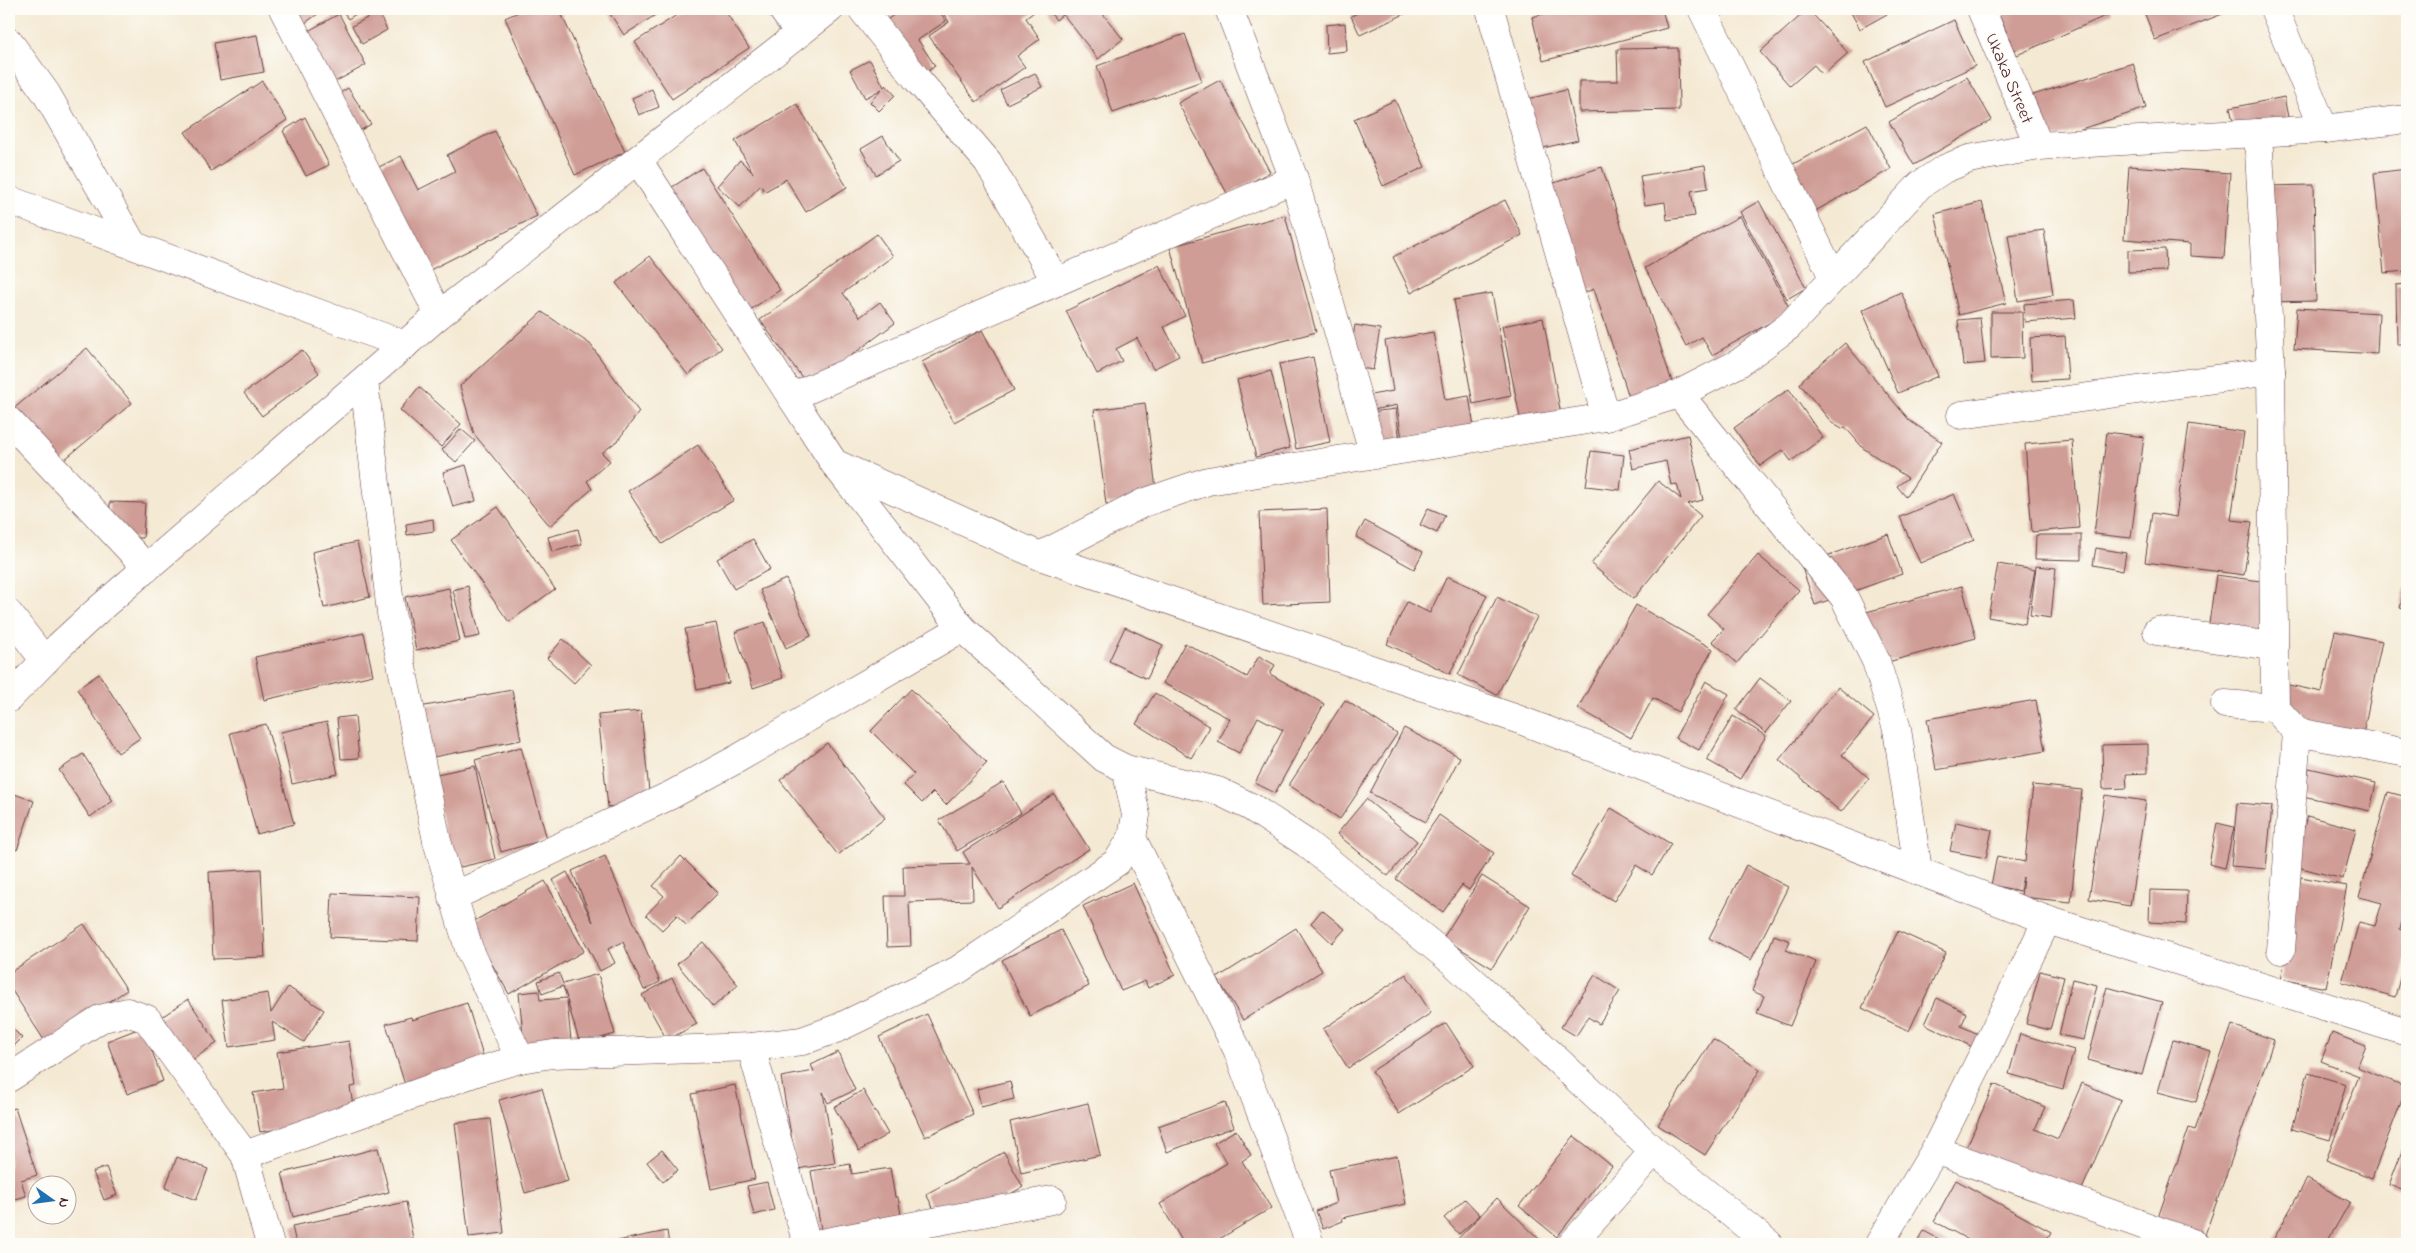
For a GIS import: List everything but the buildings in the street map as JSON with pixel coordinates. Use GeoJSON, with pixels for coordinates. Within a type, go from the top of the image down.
{"type":"FeatureCollection","features":[{"type":"Feature","properties":{"kind":"street"},"geometry":{"type":"LineString","coordinates":[[283,9],[439,315]]}},
{"type":"Feature","properties":{"kind":"street"},"geometry":{"type":"LineString","coordinates":[[782,9],[799,33]]}},
{"type":"Feature","properties":{"kind":"street"},"geometry":{"type":"LineString","coordinates":[[9,698],[44,661],[147,568],[364,382],[439,315],[830,9]]}},
{"type":"Feature","properties":{"kind":"street"},"geometry":{"type":"LineString","coordinates":[[862,9],[916,78],[988,162],[1055,280]]}},
{"type":"Feature","properties":{"kind":"street"},"geometry":{"type":"LineString","coordinates":[[1230,9],[1294,179],[1374,455]]}},
{"type":"Feature","properties":{"kind":"street"},"geometry":{"type":"LineString","coordinates":[[1490,9],[1606,417]]}},
{"type":"Feature","properties":{"kind":"street"},"geometry":{"type":"LineString","coordinates":[[1702,9],[1833,277]]}},
{"type":"Feature","properties":{"kind":"street","name":"Ukaka Street"},"geometry":{"type":"LineString","coordinates":[[1981,9],[2039,146]]}},
{"type":"Feature","properties":{"kind":"street"},"geometry":{"type":"LineString","coordinates":[[2274,9],[2324,129]]}},
{"type":"Feature","properties":{"kind":"street"},"geometry":{"type":"LineString","coordinates":[[9,42],[46,94],[133,245]]}},
{"type":"Feature","properties":{"kind":"street"},"geometry":{"type":"LineString","coordinates":[[1040,556],[1143,503],[1208,481],[1606,417],[1679,394],[1739,362],[1789,326],[1920,185],[1944,170],[1969,160],[2039,146],[2324,129],[2407,119]]}},
{"type":"Feature","properties":{"kind":"street"},"geometry":{"type":"LineString","coordinates":[[2258,133],[2272,371],[2274,708]]}},
{"type":"Feature","properties":{"kind":"street"},"geometry":{"type":"LineString","coordinates":[[638,160],[834,463],[962,628],[1104,758],[1126,769],[1218,791],[1251,807],[1306,843],[1452,961],[1654,1151],[1769,1244]]}},
{"type":"Feature","properties":{"kind":"street"},"geometry":{"type":"LineString","coordinates":[[791,397],[1055,280],[1294,179]]}},
{"type":"Feature","properties":{"kind":"street"},"geometry":{"type":"LineString","coordinates":[[9,200],[405,345]]}},
{"type":"Feature","properties":{"kind":"street"},"geometry":{"type":"LineString","coordinates":[[1961,415],[2272,371]]}},
{"type":"Feature","properties":{"kind":"street"},"geometry":{"type":"LineString","coordinates":[[364,382],[391,613],[437,841],[452,897],[469,949],[520,1059]]}},
{"type":"Feature","properties":{"kind":"street"},"geometry":{"type":"LineString","coordinates":[[1679,394],[1844,597],[1872,653],[1897,729],[1918,870]]}},
{"type":"Feature","properties":{"kind":"street"},"geometry":{"type":"LineString","coordinates":[[9,421],[147,568]]}},
{"type":"Feature","properties":{"kind":"street"},"geometry":{"type":"LineString","coordinates":[[834,463],[1040,556],[1520,720],[2047,920],[2407,1032]]}},
{"type":"Feature","properties":{"kind":"street"},"geometry":{"type":"LineString","coordinates":[[9,614],[44,661]]}},
{"type":"Feature","properties":{"kind":"street"},"geometry":{"type":"LineString","coordinates":[[452,897],[671,795],[737,759],[962,628]]}},
{"type":"Feature","properties":{"kind":"street"},"geometry":{"type":"LineString","coordinates":[[2157,631],[2274,646]]}},
{"type":"Feature","properties":{"kind":"street"},"geometry":{"type":"LineString","coordinates":[[2225,704],[2274,708],[2297,732],[2407,753]]}},
{"type":"Feature","properties":{"kind":"street"},"geometry":{"type":"LineString","coordinates":[[2281,950],[2297,732]]}},
{"type":"Feature","properties":{"kind":"street"},"geometry":{"type":"LineString","coordinates":[[245,1155],[482,1070],[520,1059],[553,1054],[751,1047],[802,1041],[838,1028],[958,970],[1117,862],[1132,838],[1136,815],[1126,769]]}},
{"type":"Feature","properties":{"kind":"street"},"geometry":{"type":"LineString","coordinates":[[1132,838],[1237,1049],[1266,1121],[1310,1244]]}},
{"type":"Feature","properties":{"kind":"street"},"geometry":{"type":"LineString","coordinates":[[1879,1244],[1935,1150],[1986,1050],[2047,920]]}},
{"type":"Feature","properties":{"kind":"street"},"geometry":{"type":"LineString","coordinates":[[9,1078],[100,1019],[127,1012],[147,1019],[245,1155],[270,1244]]}},
{"type":"Feature","properties":{"kind":"street"},"geometry":{"type":"LineString","coordinates":[[751,1047],[807,1244]]}},
{"type":"Feature","properties":{"kind":"street"},"geometry":{"type":"LineString","coordinates":[[1935,1150],[2195,1244]]}},
{"type":"Feature","properties":{"kind":"street"},"geometry":{"type":"LineString","coordinates":[[1572,1244],[1654,1151]]}},
{"type":"Feature","properties":{"kind":"street"},"geometry":{"type":"LineString","coordinates":[[816,1244],[1052,1200]]}}]}
